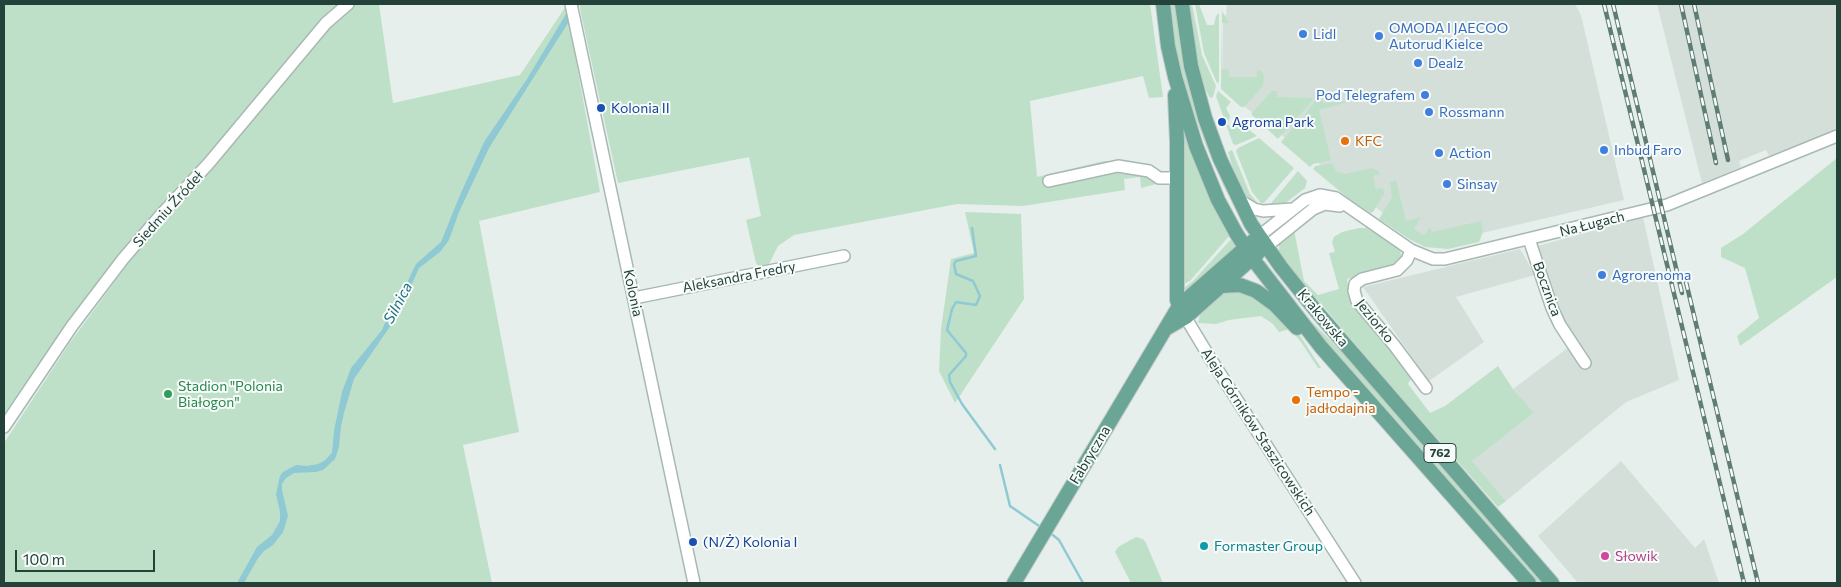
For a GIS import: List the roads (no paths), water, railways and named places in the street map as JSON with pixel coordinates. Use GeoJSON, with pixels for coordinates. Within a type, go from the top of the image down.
{"type":"FeatureCollection","features":[{"type":"Feature","properties":{"kind":"main road","name":"Krakowska"},"geometry":{"type":"LineString","coordinates":[[1163,4],[1174,76],[1201,161],[1227,217],[1249,252],[1322,347],[1529,583]]}},
{"type":"Feature","properties":{"kind":"main road","name":"Krakowska"},"geometry":{"type":"LineString","coordinates":[[1182,4],[1191,66],[1205,118],[1220,159],[1239,200],[1263,241],[1317,312],[1552,583]]}},
{"type":"Feature","properties":{"kind":"main road"},"geometry":{"type":"LineString","coordinates":[[1174,76],[1177,178],[1177,300],[1182,311]]}},
{"type":"Feature","properties":{"kind":"main road","name":"Fabryczna"},"geometry":{"type":"LineString","coordinates":[[1014,583],[1167,328],[1182,311],[1263,241]]}},
{"type":"Feature","properties":{"kind":"main road","name":"Fabryczna"},"geometry":{"type":"LineString","coordinates":[[1182,311],[1221,286],[1249,252]]}},
{"type":"Feature","properties":{"kind":"main road"},"geometry":{"type":"LineString","coordinates":[[1221,286],[1240,284],[1256,290],[1274,304],[1294,326],[1322,347]]}},
{"type":"Feature","properties":{"kind":"street","name":"Siedmiu Źródeł"},"geometry":{"type":"LineString","coordinates":[[4,426],[72,326],[123,259],[209,163],[326,23],[348,4]]}},
{"type":"Feature","properties":{"kind":"street","name":"Kolonia"},"geometry":{"type":"LineString","coordinates":[[571,4],[694,583]]}},
{"type":"Feature","properties":{"kind":"street","name":"Na Ługach"},"geometry":{"type":"LineString","coordinates":[[1263,241],[1294,208],[1305,200],[1320,195],[1336,198],[1349,209],[1411,250],[1433,259],[1445,259],[1667,205],[1837,136]]}},
{"type":"Feature","properties":{"kind":"street"},"geometry":{"type":"LineString","coordinates":[[1050,181],[1118,166],[1149,170],[1159,178],[1177,178]]}},
{"type":"Feature","properties":{"kind":"street","name":"Na Ługach"},"geometry":{"type":"LineString","coordinates":[[1239,200],[1254,209],[1263,211],[1294,208]]}},
{"type":"Feature","properties":{"kind":"street","name":"Na Ługach"},"geometry":{"type":"LineString","coordinates":[[1263,241],[1320,205],[1338,205],[1349,209]]}},
{"type":"Feature","properties":{"kind":"street","name":"Bocznica"},"geometry":{"type":"LineString","coordinates":[[1529,239],[1552,308],[1560,325],[1585,363]]}},
{"type":"Feature","properties":{"kind":"street","name":"Jeziorko"},"geometry":{"type":"LineString","coordinates":[[1411,250],[1407,260],[1397,270],[1362,279],[1355,284],[1354,291],[1356,301],[1394,345],[1426,388]]}},
{"type":"Feature","properties":{"kind":"street","name":"Aleksandra Fredry"},"geometry":{"type":"LineString","coordinates":[[634,298],[844,256]]}},
{"type":"Feature","properties":{"kind":"street","name":"Aleja Górników Staszicowskich"},"geometry":{"type":"LineString","coordinates":[[1182,311],[1210,358],[1355,583]]}},
{"type":"Feature","properties":{"kind":"water","name":"Silnica"},"geometry":{"type":"Polygon","coordinates":[[[572,4],[580,4],[489,148],[459,212],[449,240],[440,252],[419,268],[411,286],[401,301],[391,325],[354,379],[344,413],[339,447],[335,459],[323,470],[294,473],[286,478],[282,484],[282,490],[288,516],[283,532],[273,545],[258,558],[244,583],[237,583],[257,547],[272,535],[280,521],[276,494],[280,476],[283,472],[296,465],[318,464],[332,453],[334,431],[342,392],[351,368],[382,330],[394,301],[406,285],[416,264],[441,242],[484,142],[527,79],[572,4]]]}},
{"type":"Feature","properties":{"kind":"waterway"},"geometry":{"type":"LineString","coordinates":[[972,228],[976,256],[956,261],[954,264],[956,274],[973,281],[980,296],[976,305],[956,302],[952,309],[947,330],[966,353],[966,356],[949,375],[950,382],[962,404],[995,449]]}},
{"type":"Feature","properties":{"kind":"waterway"},"geometry":{"type":"LineString","coordinates":[[1000,465],[1010,506],[1042,528]]}},
{"type":"Feature","properties":{"kind":"waterway"},"geometry":{"type":"LineString","coordinates":[[1049,532],[1059,540],[1083,583]]}},
{"type":"Feature","properties":{"kind":"railway"},"geometry":{"type":"LineString","coordinates":[[1604,4],[1744,583]]}},
{"type":"Feature","properties":{"kind":"railway"},"geometry":{"type":"LineString","coordinates":[[1613,4],[1682,293]]}},
{"type":"Feature","properties":{"kind":"railway"},"geometry":{"type":"LineString","coordinates":[[1681,4],[1716,163]]}},
{"type":"Feature","properties":{"kind":"railway"},"geometry":{"type":"LineString","coordinates":[[1694,4],[1728,160]]}},
{"type":"Feature","properties":{"kind":"railway"},"geometry":{"type":"LineString","coordinates":[[1686,282],[1758,583]]}},
{"type":"Feature","properties":{"kind":"place","name":"Lidl"},"geometry":{"type":"Point","coordinates":[1303,34]}},
{"type":"Feature","properties":{"kind":"place","name":"OMODA I JAECOO Autorud Kielce"},"geometry":{"type":"Point","coordinates":[1379,36]}},
{"type":"Feature","properties":{"kind":"place","name":"Dealz"},"geometry":{"type":"Point","coordinates":[1418,63]}},
{"type":"Feature","properties":{"kind":"place","name":"Pod Telegrafem"},"geometry":{"type":"Point","coordinates":[1425,95]}},
{"type":"Feature","properties":{"kind":"place","name":"Kolonia II"},"geometry":{"type":"Point","coordinates":[601,108]}},
{"type":"Feature","properties":{"kind":"place","name":"Rossmann"},"geometry":{"type":"Point","coordinates":[1429,112]}},
{"type":"Feature","properties":{"kind":"place","name":"Agroma Park"},"geometry":{"type":"Point","coordinates":[1222,122]}},
{"type":"Feature","properties":{"kind":"place","name":"KFC"},"geometry":{"type":"Point","coordinates":[1345,141]}},
{"type":"Feature","properties":{"kind":"place","name":"Inbud Faro"},"geometry":{"type":"Point","coordinates":[1604,150]}},
{"type":"Feature","properties":{"kind":"place","name":"Action"},"geometry":{"type":"Point","coordinates":[1439,153]}},
{"type":"Feature","properties":{"kind":"place","name":"Sinsay"},"geometry":{"type":"Point","coordinates":[1447,184]}},
{"type":"Feature","properties":{"kind":"place","name":"Agrorenoma"},"geometry":{"type":"Point","coordinates":[1602,275]}},
{"type":"Feature","properties":{"kind":"place","name":"Stadion \"Polonia Białogon\""},"geometry":{"type":"Point","coordinates":[168,394]}},
{"type":"Feature","properties":{"kind":"place","name":"Tempo - jadłodajnia"},"geometry":{"type":"Point","coordinates":[1296,400]}},
{"type":"Feature","properties":{"kind":"place","name":"(N/Ż) Kolonia I"},"geometry":{"type":"Point","coordinates":[693,542]}},
{"type":"Feature","properties":{"kind":"place","name":"Formaster Group"},"geometry":{"type":"Point","coordinates":[1204,546]}},
{"type":"Feature","properties":{"kind":"place","name":"Słowik"},"geometry":{"type":"Point","coordinates":[1605,556]}}]}
